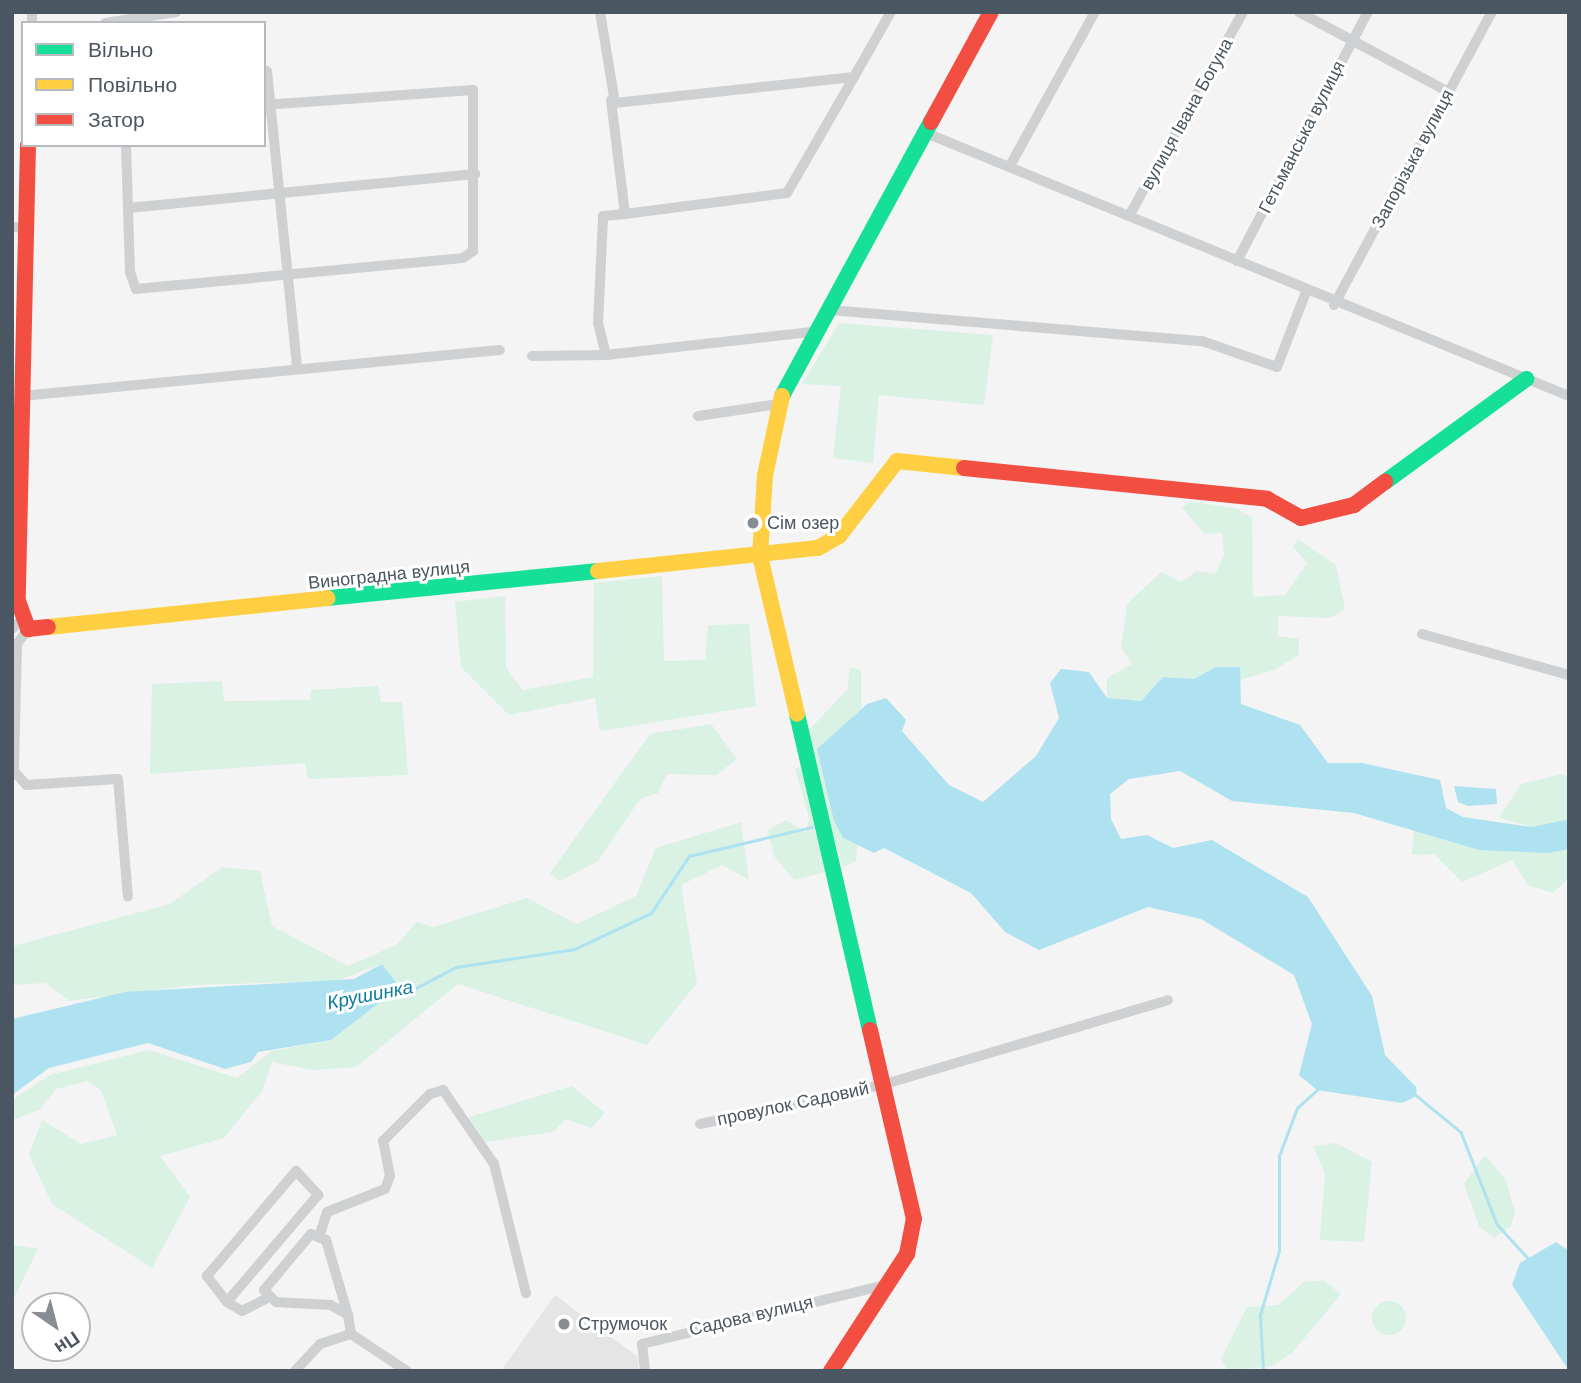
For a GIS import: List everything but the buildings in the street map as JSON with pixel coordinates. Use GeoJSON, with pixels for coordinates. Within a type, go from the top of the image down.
{"type":"FeatureCollection","features":[{"type":"Feature","properties":{"kind":"street"},"geometry":{"type":"LineString","coordinates":[[118,21],[176,12]]}},
{"type":"Feature","properties":{"kind":"street"},"geometry":{"type":"LineString","coordinates":[[600,12],[625,214]]}},
{"type":"Feature","properties":{"kind":"street"},"geometry":{"type":"LineString","coordinates":[[606,355],[597,324],[603,216],[787,193],[891,12]]}},
{"type":"Feature","properties":{"kind":"street"},"geometry":{"type":"LineString","coordinates":[[831,1371],[907,1254],[914,1219],[886,1084],[760,556],[765,475],[778,404],[991,12]]}},
{"type":"Feature","properties":{"kind":"street"},"geometry":{"type":"LineString","coordinates":[[1011,164],[1095,12]]}},
{"type":"Feature","properties":{"kind":"street","name":"вулиця Івана Богуна"},"geometry":{"type":"LineString","coordinates":[[1129,216],[1243,12]]}},
{"type":"Feature","properties":{"kind":"street"},"geometry":{"type":"LineString","coordinates":[[1299,12],[1449,92]]}},
{"type":"Feature","properties":{"kind":"street","name":"Гетьманська вулиця"},"geometry":{"type":"LineString","coordinates":[[1237,261],[1368,12]]}},
{"type":"Feature","properties":{"kind":"street","name":"Запорізька вулиця"},"geometry":{"type":"LineString","coordinates":[[1334,304],[1492,12]]}},
{"type":"Feature","properties":{"kind":"street"},"geometry":{"type":"LineString","coordinates":[[267,71],[267,105],[280,192],[297,367]]}},
{"type":"Feature","properties":{"kind":"street"},"geometry":{"type":"LineString","coordinates":[[611,100],[854,77]]}},
{"type":"Feature","properties":{"kind":"street"},"geometry":{"type":"LineString","coordinates":[[127,147],[128,208],[136,289],[469,256],[476,246],[475,174],[469,88],[267,105]]}},
{"type":"Feature","properties":{"kind":"street"},"geometry":{"type":"LineString","coordinates":[[926,133],[1011,164],[1334,304],[1569,396]]}},
{"type":"Feature","properties":{"kind":"street"},"geometry":{"type":"LineString","coordinates":[[28,147],[19,227],[22,396],[21,626],[17,644],[14,771],[26,785],[118,779],[128,897]]}},
{"type":"Feature","properties":{"kind":"street"},"geometry":{"type":"LineString","coordinates":[[128,208],[475,174]]}},
{"type":"Feature","properties":{"kind":"street"},"geometry":{"type":"LineString","coordinates":[[830,310],[1202,341],[1277,367],[1306,292]]}},
{"type":"Feature","properties":{"kind":"street"},"geometry":{"type":"LineString","coordinates":[[532,356],[606,355],[819,331]]}},
{"type":"Feature","properties":{"kind":"street"},"geometry":{"type":"LineString","coordinates":[[22,396],[297,367],[500,350]]}},
{"type":"Feature","properties":{"kind":"street","name":"Виноградна вулиця"},"geometry":{"type":"LineString","coordinates":[[21,626],[760,556],[818,548],[839,536],[897,461],[1267,499],[1301,518],[1354,505],[1526,379]]}},
{"type":"Feature","properties":{"kind":"street"},"geometry":{"type":"LineString","coordinates":[[698,416],[778,404]]}},
{"type":"Feature","properties":{"kind":"street"},"geometry":{"type":"LineString","coordinates":[[1422,634],[1569,675]]}},
{"type":"Feature","properties":{"kind":"street","name":"провулок Садовий"},"geometry":{"type":"LineString","coordinates":[[700,1124],[886,1084],[1168,1000]]}},
{"type":"Feature","properties":{"kind":"street"},"geometry":{"type":"LineString","coordinates":[[327,1212],[385,1189],[390,1176],[383,1141],[429,1094],[443,1090],[494,1164],[526,1293]]}},
{"type":"Feature","properties":{"kind":"street"},"geometry":{"type":"LineString","coordinates":[[348,1315],[331,1305],[268,1298],[242,1311],[228,1302],[206,1276],[296,1171],[318,1195],[327,1212],[320,1234],[348,1315],[351,1334],[407,1371]]}},
{"type":"Feature","properties":{"kind":"street"},"geometry":{"type":"LineString","coordinates":[[228,1302],[318,1195]]}},
{"type":"Feature","properties":{"kind":"street"},"geometry":{"type":"LineString","coordinates":[[268,1298],[264,1290],[311,1234],[320,1234]]}},
{"type":"Feature","properties":{"kind":"street","name":"Садова вулиця"},"geometry":{"type":"LineString","coordinates":[[645,1371],[642,1344],[886,1285]]}},
{"type":"Feature","properties":{"kind":"street"},"geometry":{"type":"LineString","coordinates":[[295,1371],[320,1344],[351,1334]]}},
{"type":"Feature","properties":{"kind":"shaded area","name":"Струмочок"},"geometry":{"type":"Polygon","coordinates":[[[555,1295],[638,1357],[639,1371],[501,1371],[555,1295]]]}},
{"type":"Feature","properties":{"kind":"green space"},"geometry":{"type":"Polygon","coordinates":[[[839,323],[993,335],[984,405],[879,395],[873,463],[833,458],[841,386],[802,384],[839,323]]]}},
{"type":"Feature","properties":{"kind":"green space"},"geometry":{"type":"Polygon","coordinates":[[[1190,501],[1238,509],[1252,518],[1253,597],[1285,595],[1307,563],[1293,547],[1298,539],[1336,565],[1345,609],[1330,618],[1278,616],[1278,636],[1299,639],[1299,655],[1274,670],[1240,680],[1239,667],[1216,667],[1194,679],[1163,677],[1141,701],[1107,698],[1107,678],[1132,664],[1121,648],[1127,604],[1161,572],[1181,582],[1197,571],[1215,574],[1224,555],[1222,533],[1205,534],[1182,508],[1190,501]]]}},
{"type":"Feature","properties":{"kind":"green space"},"geometry":{"type":"Polygon","coordinates":[[[662,576],[664,661],[705,660],[708,625],[749,624],[756,706],[600,731],[595,698],[509,715],[461,667],[455,602],[505,596],[506,668],[523,690],[593,677],[594,583],[662,576]]]}},
{"type":"Feature","properties":{"kind":"green space"},"geometry":{"type":"Polygon","coordinates":[[[850,667],[861,670],[861,709],[818,749],[843,838],[857,845],[856,861],[843,867],[803,736],[847,690],[850,667]]]}},
{"type":"Feature","properties":{"kind":"green space"},"geometry":{"type":"Polygon","coordinates":[[[222,681],[224,701],[310,700],[311,690],[378,686],[381,702],[402,702],[408,775],[308,779],[305,763],[150,774],[152,684],[222,681]]]}},
{"type":"Feature","properties":{"kind":"green space"},"geometry":{"type":"Polygon","coordinates":[[[711,724],[737,759],[716,775],[667,774],[658,793],[640,799],[598,861],[560,881],[550,873],[650,734],[711,724]]]}},
{"type":"Feature","properties":{"kind":"green space"},"geometry":{"type":"Polygon","coordinates":[[[795,768],[802,769],[829,871],[794,880],[774,856],[768,830],[786,820],[806,833],[809,818],[795,768]]]}},
{"type":"Feature","properties":{"kind":"green space"},"geometry":{"type":"Polygon","coordinates":[[[1561,774],[1569,777],[1569,819],[1532,827],[1499,818],[1521,784],[1561,774]]]}},
{"type":"Feature","properties":{"kind":"green space"},"geometry":{"type":"Polygon","coordinates":[[[741,822],[749,880],[722,865],[681,885],[697,983],[647,1045],[458,984],[356,1067],[313,1070],[272,1062],[262,1091],[224,1138],[160,1156],[190,1197],[152,1268],[52,1204],[29,1155],[42,1120],[81,1144],[117,1135],[101,1090],[87,1081],[56,1089],[39,1110],[12,1120],[12,1100],[50,1075],[149,1050],[237,1078],[272,1051],[331,1040],[400,987],[382,964],[336,981],[194,985],[69,1001],[45,983],[12,985],[13,946],[170,904],[222,867],[260,871],[272,926],[348,966],[396,945],[417,922],[433,927],[527,898],[577,924],[636,896],[656,848],[741,822]]]}},
{"type":"Feature","properties":{"kind":"green space"},"geometry":{"type":"Polygon","coordinates":[[[1414,830],[1479,850],[1569,849],[1569,878],[1553,893],[1528,885],[1512,860],[1462,882],[1434,854],[1412,855],[1414,830]]]}},
{"type":"Feature","properties":{"kind":"green space"},"geometry":{"type":"Polygon","coordinates":[[[572,1086],[605,1113],[591,1128],[566,1119],[553,1132],[485,1142],[469,1117],[572,1086]]]}},
{"type":"Feature","properties":{"kind":"green space"},"geometry":{"type":"Polygon","coordinates":[[[1336,1143],[1372,1162],[1364,1242],[1320,1240],[1325,1173],[1313,1146],[1336,1143]]]}},
{"type":"Feature","properties":{"kind":"green space"},"geometry":{"type":"Polygon","coordinates":[[[1485,1155],[1506,1180],[1515,1213],[1511,1226],[1494,1238],[1479,1226],[1464,1184],[1485,1155]]]}},
{"type":"Feature","properties":{"kind":"green space"},"geometry":{"type":"Polygon","coordinates":[[[12,1245],[38,1249],[12,1302],[12,1245]]]}},
{"type":"Feature","properties":{"kind":"green space"},"geometry":{"type":"Polygon","coordinates":[[[1323,1280],[1341,1294],[1292,1353],[1272,1366],[1228,1371],[1221,1359],[1247,1307],[1278,1305],[1304,1282],[1323,1280]]]}},
{"type":"Feature","properties":{"kind":"green space"},"geometry":{"type":"Polygon","coordinates":[[[1389,1301],[1401,1306],[1406,1318],[1401,1330],[1389,1335],[1377,1330],[1372,1318],[1377,1306],[1389,1301]]]}},
{"type":"Feature","properties":{"kind":"water"},"geometry":{"type":"Polygon","coordinates":[[[1216,667],[1240,667],[1241,704],[1300,725],[1328,763],[1362,763],[1440,780],[1446,808],[1463,817],[1532,827],[1569,819],[1569,849],[1549,853],[1479,850],[1354,813],[1232,801],[1180,771],[1129,779],[1110,794],[1111,819],[1121,839],[1147,835],[1173,848],[1212,840],[1308,897],[1372,996],[1385,1055],[1416,1087],[1417,1096],[1402,1103],[1317,1090],[1299,1075],[1312,1024],[1294,975],[1201,919],[1148,907],[1039,950],[1005,932],[971,893],[884,848],[874,853],[843,838],[834,821],[817,749],[867,704],[886,698],[906,720],[902,731],[949,785],[983,802],[1036,756],[1059,718],[1050,683],[1061,669],[1089,672],[1107,698],[1141,701],[1163,677],[1194,679],[1216,667]]]}},
{"type":"Feature","properties":{"kind":"water"},"geometry":{"type":"Polygon","coordinates":[[[1454,786],[1496,789],[1497,804],[1468,806],[1458,802],[1454,786]]]}},
{"type":"Feature","properties":{"kind":"water"},"geometry":{"type":"Polygon","coordinates":[[[382,964],[400,987],[331,1040],[258,1052],[251,1062],[225,1069],[148,1043],[49,1068],[12,1095],[12,1019],[125,992],[354,979],[382,964]]]}},
{"type":"Feature","properties":{"kind":"water"},"geometry":{"type":"Polygon","coordinates":[[[1556,1242],[1569,1251],[1569,1371],[1512,1285],[1520,1263],[1556,1242]]]}},
{"type":"Feature","properties":{"kind":"waterway","name":"Крушинка"},"geometry":{"type":"LineString","coordinates":[[392,992],[416,988],[456,967],[575,949],[651,913],[689,856],[812,827]]}},
{"type":"Feature","properties":{"kind":"waterway"},"geometry":{"type":"LineString","coordinates":[[1263,1371],[1260,1315],[1279,1251],[1279,1156],[1297,1108],[1317,1090]]}},
{"type":"Feature","properties":{"kind":"waterway"},"geometry":{"type":"LineString","coordinates":[[1417,1096],[1461,1132],[1497,1224],[1527,1257]]}},
{"type":"Feature","properties":{"kind":"traffic: fast"},"geometry":{"type":"LineString","coordinates":[[782,396],[931,122]]}},
{"type":"Feature","properties":{"kind":"traffic: fast"},"geometry":{"type":"LineString","coordinates":[[1385,482],[1526,379]]}},
{"type":"Feature","properties":{"kind":"traffic: fast"},"geometry":{"type":"LineString","coordinates":[[327,598],[598,571]]}},
{"type":"Feature","properties":{"kind":"traffic: fast"},"geometry":{"type":"LineString","coordinates":[[797,714],[870,1030]]}},
{"type":"Feature","properties":{"kind":"traffic: slow"},"geometry":{"type":"LineString","coordinates":[[782,396],[765,475],[760,556],[797,714]]}},
{"type":"Feature","properties":{"kind":"traffic: slow"},"geometry":{"type":"LineString","coordinates":[[598,571],[818,548],[839,536],[897,461],[964,468]]}},
{"type":"Feature","properties":{"kind":"traffic: slow"},"geometry":{"type":"LineString","coordinates":[[48,627],[327,598]]}},
{"type":"Feature","properties":{"kind":"traffic: jam"},"geometry":{"type":"LineString","coordinates":[[931,122],[991,12]]}},
{"type":"Feature","properties":{"kind":"traffic: jam"},"geometry":{"type":"LineString","coordinates":[[28,147],[18,601],[28,629],[48,627]]}},
{"type":"Feature","properties":{"kind":"traffic: jam"},"geometry":{"type":"LineString","coordinates":[[964,468],[1267,499],[1301,518],[1354,505],[1385,482]]}},
{"type":"Feature","properties":{"kind":"traffic: jam"},"geometry":{"type":"LineString","coordinates":[[831,1371],[907,1254],[914,1219],[870,1030]]}},
{"type":"Feature","properties":{"kind":"place","name":"Сім озер"},"geometry":{"type":"Point","coordinates":[753,523]}},
{"type":"Feature","properties":{"kind":"place","name":"Струмочок"},"geometry":{"type":"Point","coordinates":[564,1324]}}]}
